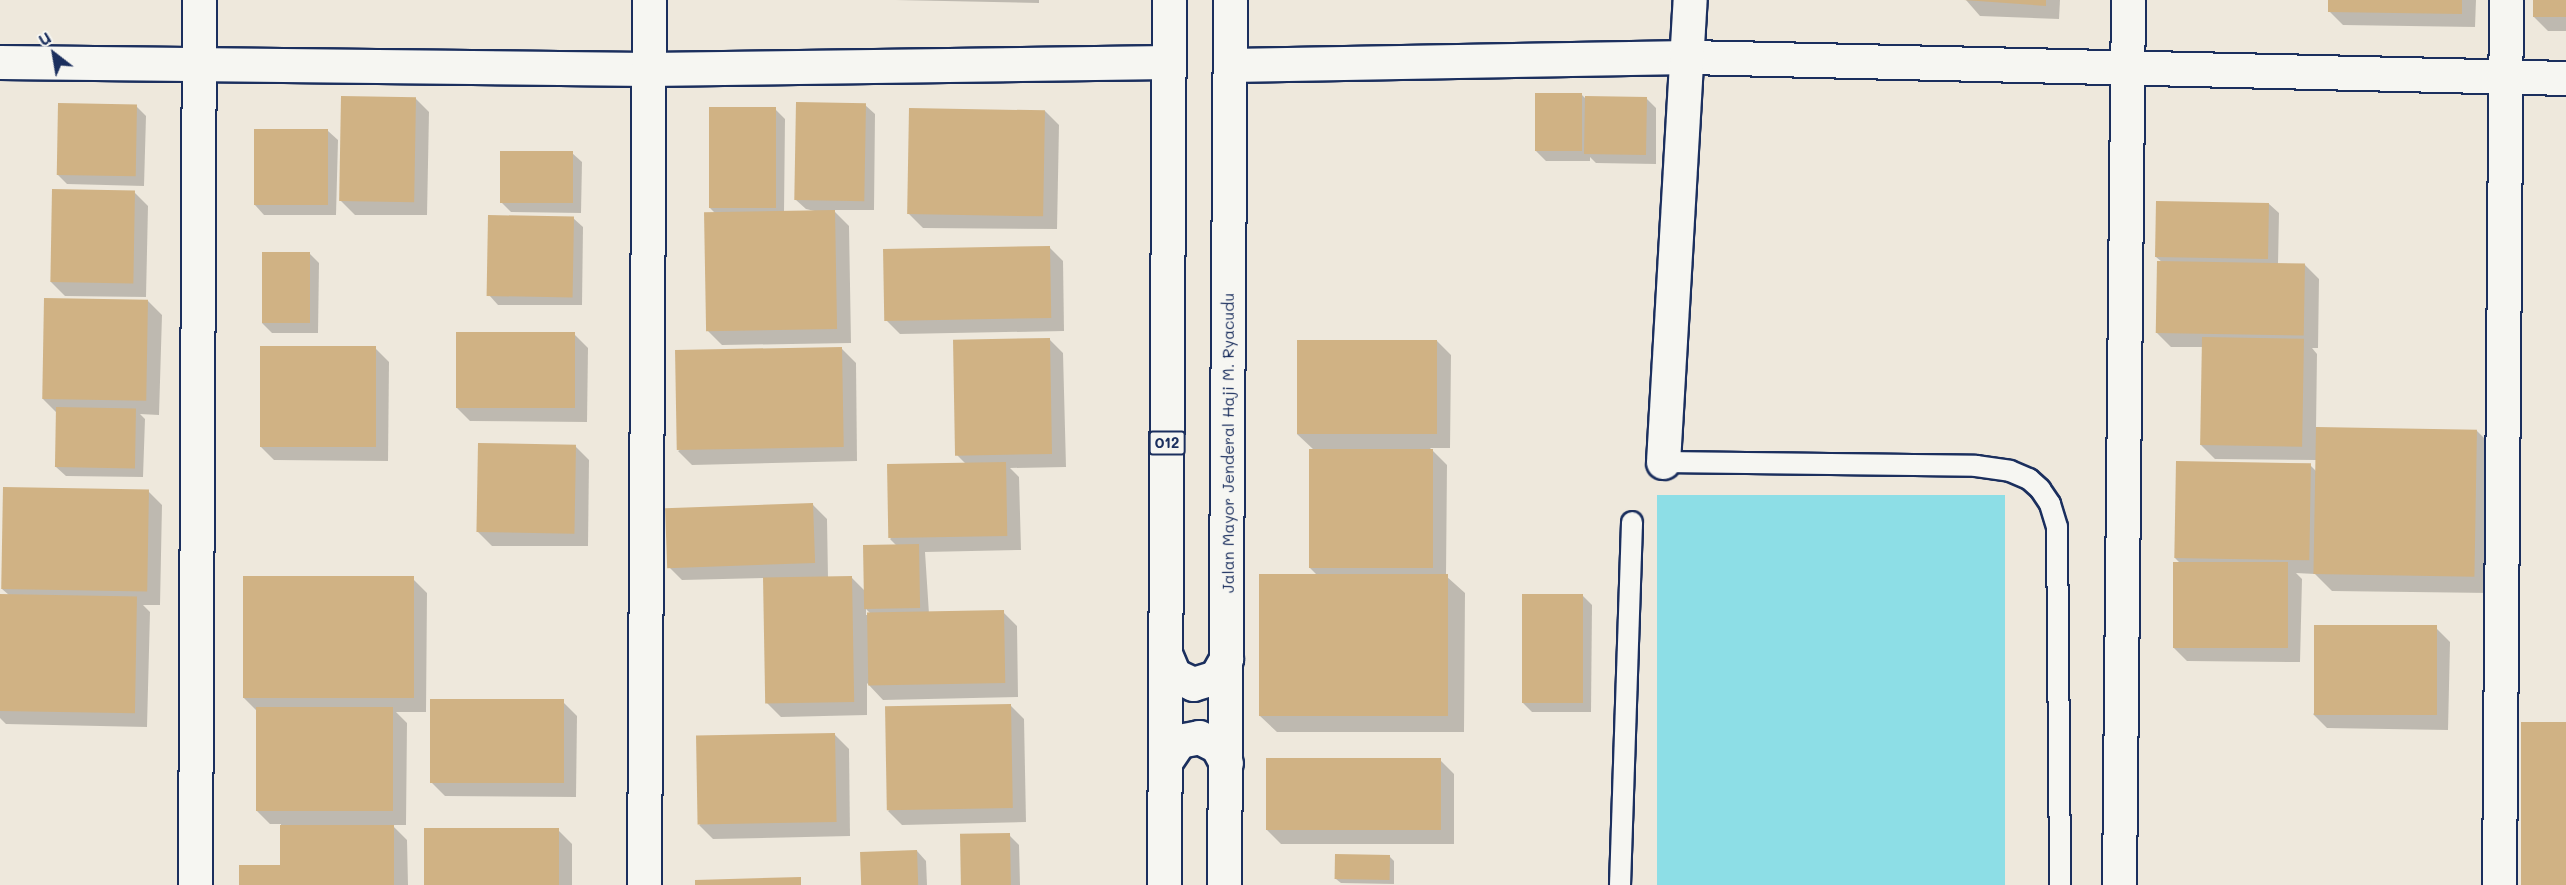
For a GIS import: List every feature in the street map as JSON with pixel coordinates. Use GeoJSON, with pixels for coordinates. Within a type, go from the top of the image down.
{"type":"FeatureCollection","features":[{"type":"Feature","properties":{"kind":"street"},"geometry":{"type":"LineString","coordinates":[[195,885],[199,0]]}},
{"type":"Feature","properties":{"kind":"street"},"geometry":{"type":"LineString","coordinates":[[644,885],[649,0]]}},
{"type":"Feature","properties":{"kind":"street","name":"012"},"geometry":{"type":"LineString","coordinates":[[1164,885],[1168,0]]}},
{"type":"Feature","properties":{"kind":"street","name":"Jalan Mayor Jenderal Haji M. Ryacudu"},"geometry":{"type":"LineString","coordinates":[[1224,885],[1230,0]]}},
{"type":"Feature","properties":{"kind":"street"},"geometry":{"type":"LineString","coordinates":[[1663,462],[1689,57],[1690,0]]}},
{"type":"Feature","properties":{"kind":"street"},"geometry":{"type":"LineString","coordinates":[[2119,885],[2128,0]]}},
{"type":"Feature","properties":{"kind":"street"},"geometry":{"type":"LineString","coordinates":[[2499,885],[2506,0]]}},
{"type":"Feature","properties":{"kind":"street"},"geometry":{"type":"LineString","coordinates":[[1230,65],[1689,57],[2566,78]]}},
{"type":"Feature","properties":{"kind":"street"},"geometry":{"type":"LineString","coordinates":[[0,62],[648,69],[1169,62]]}},
{"type":"Feature","properties":{"kind":"street"},"geometry":{"type":"LineString","coordinates":[[1166,656],[1178,679],[1197,685],[1216,677],[1226,659]]}},
{"type":"Feature","properties":{"kind":"street"},"geometry":{"type":"LineString","coordinates":[[1165,762],[1179,741],[1199,737],[1217,746],[1226,763]]}},
{"type":"Feature","properties":{"kind":"lane"},"geometry":{"type":"LineString","coordinates":[[1663,462],[1976,466],[2010,471],[2029,479],[2040,489],[2050,504],[2057,527],[2060,885]]}},
{"type":"Feature","properties":{"kind":"lane"},"geometry":{"type":"LineString","coordinates":[[1620,885],[1632,522]]}},
{"type":"Feature","properties":{"kind":"water"},"geometry":{"type":"Polygon","coordinates":[[[1657,495],[2005,495],[2005,885],[1657,885],[1657,495]]]}},
{"type":"Feature","properties":{"kind":"building"},"geometry":{"type":"Polygon","coordinates":[[[1964,0],[2046,0],[2046,6],[1964,0]]]}},
{"type":"Feature","properties":{"kind":"building"},"geometry":{"type":"Polygon","coordinates":[[[2328,0],[2462,0],[2462,14],[2328,12],[2328,0]]]}},
{"type":"Feature","properties":{"kind":"building"},"geometry":{"type":"Polygon","coordinates":[[[2533,0],[2566,0],[2566,17],[2533,17],[2533,0]]]}},
{"type":"Feature","properties":{"kind":"building"},"geometry":{"type":"Polygon","coordinates":[[[1535,93],[1582,93],[1582,151],[1535,151],[1535,93]]]}},
{"type":"Feature","properties":{"kind":"building"},"geometry":{"type":"Polygon","coordinates":[[[341,96],[416,97],[414,202],[339,201],[341,96]]]}},
{"type":"Feature","properties":{"kind":"building"},"geometry":{"type":"Polygon","coordinates":[[[1585,96],[1647,97],[1646,155],[1584,154],[1585,96]]]}},
{"type":"Feature","properties":{"kind":"building"},"geometry":{"type":"Polygon","coordinates":[[[796,102],[866,103],[864,201],[794,200],[796,102]]]}},
{"type":"Feature","properties":{"kind":"building"},"geometry":{"type":"Polygon","coordinates":[[[58,103],[137,104],[136,176],[57,175],[58,103]]]}},
{"type":"Feature","properties":{"kind":"building"},"geometry":{"type":"Polygon","coordinates":[[[709,107],[776,107],[776,208],[709,208],[709,107]]]}},
{"type":"Feature","properties":{"kind":"building"},"geometry":{"type":"Polygon","coordinates":[[[909,108],[1045,110],[1043,216],[907,214],[909,108]]]}},
{"type":"Feature","properties":{"kind":"building"},"geometry":{"type":"Polygon","coordinates":[[[254,129],[328,129],[328,205],[254,205],[254,129]]]}},
{"type":"Feature","properties":{"kind":"building"},"geometry":{"type":"Polygon","coordinates":[[[500,151],[573,151],[573,203],[500,203],[500,151]]]}},
{"type":"Feature","properties":{"kind":"building"},"geometry":{"type":"Polygon","coordinates":[[[52,189],[135,190],[133,283],[50,282],[52,189]]]}},
{"type":"Feature","properties":{"kind":"building"},"geometry":{"type":"Polygon","coordinates":[[[2156,201],[2269,203],[2268,259],[2155,257],[2156,201]]]}},
{"type":"Feature","properties":{"kind":"building"},"geometry":{"type":"Polygon","coordinates":[[[835,210],[837,329],[706,331],[704,212],[835,210]]]}},
{"type":"Feature","properties":{"kind":"building"},"geometry":{"type":"Polygon","coordinates":[[[488,215],[574,217],[573,297],[487,296],[488,215]]]}},
{"type":"Feature","properties":{"kind":"building"},"geometry":{"type":"Polygon","coordinates":[[[1050,246],[1051,318],[884,321],[883,249],[1050,246]]]}},
{"type":"Feature","properties":{"kind":"building"},"geometry":{"type":"Polygon","coordinates":[[[262,252],[310,252],[310,323],[262,323],[262,252]]]}},
{"type":"Feature","properties":{"kind":"building"},"geometry":{"type":"Polygon","coordinates":[[[2157,261],[2305,264],[2304,336],[2156,333],[2157,261]]]}},
{"type":"Feature","properties":{"kind":"building"},"geometry":{"type":"Polygon","coordinates":[[[44,298],[148,300],[146,401],[42,399],[44,298]]]}},
{"type":"Feature","properties":{"kind":"building"},"geometry":{"type":"Polygon","coordinates":[[[456,332],[575,332],[575,408],[456,408],[456,332]]]}},
{"type":"Feature","properties":{"kind":"building"},"geometry":{"type":"Polygon","coordinates":[[[2202,337],[2304,339],[2302,447],[2200,445],[2202,337]]]}},
{"type":"Feature","properties":{"kind":"building"},"geometry":{"type":"Polygon","coordinates":[[[1050,338],[1052,454],[955,456],[953,340],[1050,338]]]}},
{"type":"Feature","properties":{"kind":"building"},"geometry":{"type":"Polygon","coordinates":[[[1297,340],[1437,340],[1437,434],[1297,434],[1297,340]]]}},
{"type":"Feature","properties":{"kind":"building"},"geometry":{"type":"Polygon","coordinates":[[[260,346],[376,346],[376,447],[260,447],[260,346]]]}},
{"type":"Feature","properties":{"kind":"building"},"geometry":{"type":"Polygon","coordinates":[[[842,347],[844,447],[677,450],[675,350],[842,347]]]}},
{"type":"Feature","properties":{"kind":"building"},"geometry":{"type":"Polygon","coordinates":[[[56,407],[136,408],[135,468],[55,467],[56,407]]]}},
{"type":"Feature","properties":{"kind":"building"},"geometry":{"type":"Polygon","coordinates":[[[2316,427],[2477,430],[2474,577],[2313,574],[2316,427]]]}},
{"type":"Feature","properties":{"kind":"building"},"geometry":{"type":"Polygon","coordinates":[[[478,443],[576,445],[574,534],[476,532],[478,443]]]}},
{"type":"Feature","properties":{"kind":"building"},"geometry":{"type":"Polygon","coordinates":[[[1309,449],[1433,449],[1433,568],[1309,568],[1309,449]]]}},
{"type":"Feature","properties":{"kind":"building"},"geometry":{"type":"Polygon","coordinates":[[[2176,461],[2311,463],[2309,560],[2174,558],[2176,461]]]}},
{"type":"Feature","properties":{"kind":"building"},"geometry":{"type":"Polygon","coordinates":[[[1006,462],[1007,536],[888,538],[887,464],[1006,462]]]}},
{"type":"Feature","properties":{"kind":"building"},"geometry":{"type":"Polygon","coordinates":[[[3,487],[149,490],[147,592],[1,589],[3,487]]]}},
{"type":"Feature","properties":{"kind":"building"},"geometry":{"type":"Polygon","coordinates":[[[813,503],[815,563],[667,568],[665,508],[813,503]]]}},
{"type":"Feature","properties":{"kind":"building"},"geometry":{"type":"Polygon","coordinates":[[[919,544],[920,608],[864,609],[863,545],[919,544]]]}},
{"type":"Feature","properties":{"kind":"building"},"geometry":{"type":"Polygon","coordinates":[[[2173,562],[2288,562],[2288,648],[2173,648],[2173,562]]]}},
{"type":"Feature","properties":{"kind":"building"},"geometry":{"type":"Polygon","coordinates":[[[1259,574],[1448,574],[1448,716],[1259,716],[1259,574]]]}},
{"type":"Feature","properties":{"kind":"building"},"geometry":{"type":"Polygon","coordinates":[[[243,576],[414,576],[414,698],[243,698],[243,576]]]}},
{"type":"Feature","properties":{"kind":"building"},"geometry":{"type":"Polygon","coordinates":[[[852,576],[854,702],[765,704],[763,578],[852,576]]]}},
{"type":"Feature","properties":{"kind":"building"},"geometry":{"type":"Polygon","coordinates":[[[0,594],[137,596],[135,713],[0,711],[0,594]]]}},
{"type":"Feature","properties":{"kind":"building"},"geometry":{"type":"Polygon","coordinates":[[[1522,594],[1583,594],[1583,703],[1522,703],[1522,594]]]}},
{"type":"Feature","properties":{"kind":"building"},"geometry":{"type":"Polygon","coordinates":[[[1004,610],[1005,683],[868,685],[867,612],[1004,610]]]}},
{"type":"Feature","properties":{"kind":"building"},"geometry":{"type":"Polygon","coordinates":[[[2314,625],[2437,625],[2437,715],[2314,715],[2314,625]]]}},
{"type":"Feature","properties":{"kind":"building"},"geometry":{"type":"Polygon","coordinates":[[[430,699],[564,699],[564,783],[430,783],[430,699]]]}},
{"type":"Feature","properties":{"kind":"building"},"geometry":{"type":"Polygon","coordinates":[[[1011,704],[1013,808],[887,810],[885,706],[1011,704]]]}},
{"type":"Feature","properties":{"kind":"building"},"geometry":{"type":"Polygon","coordinates":[[[256,707],[393,707],[393,811],[256,811],[256,707]]]}},
{"type":"Feature","properties":{"kind":"building"},"geometry":{"type":"Polygon","coordinates":[[[2521,722],[2566,722],[2566,885],[2521,885],[2521,722]]]}},
{"type":"Feature","properties":{"kind":"building"},"geometry":{"type":"Polygon","coordinates":[[[835,733],[837,822],[698,824],[696,735],[835,733]]]}},
{"type":"Feature","properties":{"kind":"building"},"geometry":{"type":"Polygon","coordinates":[[[1266,758],[1441,758],[1441,830],[1266,830],[1266,758]]]}},
{"type":"Feature","properties":{"kind":"building"},"geometry":{"type":"Polygon","coordinates":[[[280,825],[394,825],[394,885],[239,885],[239,865],[280,865],[280,825]]]}},
{"type":"Feature","properties":{"kind":"building"},"geometry":{"type":"Polygon","coordinates":[[[424,828],[559,828],[559,885],[424,885],[424,828]]]}},
{"type":"Feature","properties":{"kind":"building"},"geometry":{"type":"Polygon","coordinates":[[[1010,833],[1011,885],[961,885],[960,834],[1010,833]]]}},
{"type":"Feature","properties":{"kind":"building"},"geometry":{"type":"Polygon","coordinates":[[[917,850],[918,885],[861,885],[860,852],[917,850]]]}},
{"type":"Feature","properties":{"kind":"building"},"geometry":{"type":"Polygon","coordinates":[[[1335,854],[1390,855],[1390,880],[1335,879],[1335,854]]]}},
{"type":"Feature","properties":{"kind":"building"},"geometry":{"type":"Polygon","coordinates":[[[801,877],[801,885],[695,885],[695,880],[801,877]]]}}]}
